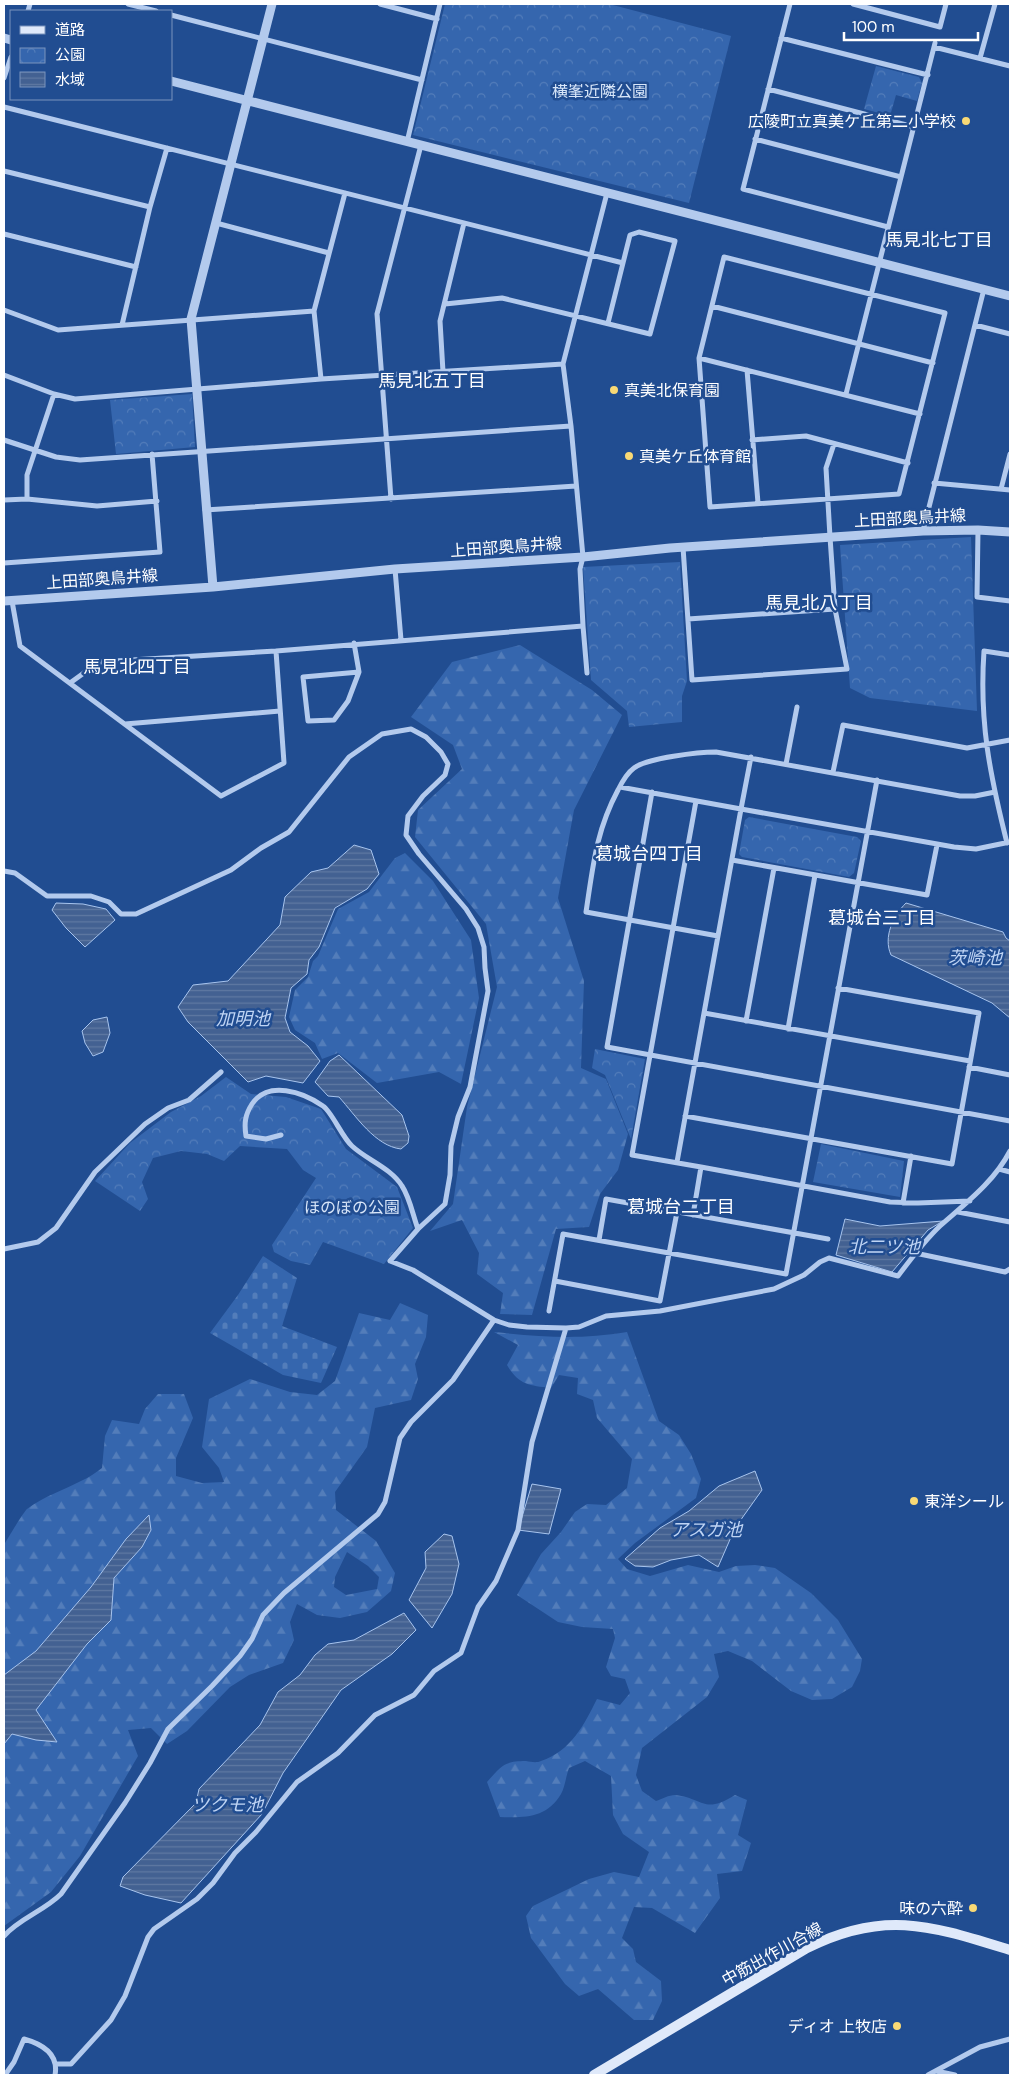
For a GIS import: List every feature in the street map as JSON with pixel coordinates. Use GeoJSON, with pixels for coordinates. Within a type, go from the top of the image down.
{"type":"FeatureCollection","features":[{"type":"Feature","properties":{"kind":"main road","name":"中筋出作川合線"},"geometry":{"type":"LineString","coordinates":[[594,2075],[807,1948],[838,1934],[855,1929],[888,1924],[926,1926],[1010,1950]]}},
{"type":"Feature","properties":{"kind":"street"},"geometry":{"type":"LineString","coordinates":[[128,4],[152,10]]}},
{"type":"Feature","properties":{"kind":"street"},"geometry":{"type":"LineString","coordinates":[[213,587],[191,319],[272,4]]}},
{"type":"Feature","properties":{"kind":"street"},"geometry":{"type":"LineString","coordinates":[[380,4],[436,18]]}},
{"type":"Feature","properties":{"kind":"street"},"geometry":{"type":"LineString","coordinates":[[407,142],[440,4]]}},
{"type":"Feature","properties":{"kind":"street"},"geometry":{"type":"LineString","coordinates":[[790,4],[743,189],[888,227]]}},
{"type":"Feature","properties":{"kind":"street"},"geometry":{"type":"LineString","coordinates":[[853,4],[940,26],[946,4]]}},
{"type":"Feature","properties":{"kind":"street"},"geometry":{"type":"LineString","coordinates":[[980,58],[994,4]]}},
{"type":"Feature","properties":{"kind":"street"},"geometry":{"type":"LineString","coordinates":[[172,15],[422,80]]}},
{"type":"Feature","properties":{"kind":"street"},"geometry":{"type":"LineString","coordinates":[[781,38],[928,75]]}},
{"type":"Feature","properties":{"kind":"street"},"geometry":{"type":"LineString","coordinates":[[846,394],[928,75],[934,45],[1010,66]]}},
{"type":"Feature","properties":{"kind":"street"},"geometry":{"type":"LineString","coordinates":[[4,78],[10,60]]}},
{"type":"Feature","properties":{"kind":"street"},"geometry":{"type":"LineString","coordinates":[[172,82],[1010,296]]}},
{"type":"Feature","properties":{"kind":"street"},"geometry":{"type":"LineString","coordinates":[[768,89],[914,127]]}},
{"type":"Feature","properties":{"kind":"street"},"geometry":{"type":"LineString","coordinates":[[4,107],[623,263]]}},
{"type":"Feature","properties":{"kind":"street"},"geometry":{"type":"LineString","coordinates":[[755,139],[901,177]]}},
{"type":"Feature","properties":{"kind":"street"},"geometry":{"type":"LineString","coordinates":[[391,499],[377,314],[421,145]]}},
{"type":"Feature","properties":{"kind":"street"},"geometry":{"type":"LineString","coordinates":[[122,325],[150,207],[167,148]]}},
{"type":"Feature","properties":{"kind":"street"},"geometry":{"type":"LineString","coordinates":[[4,171],[150,207]]}},
{"type":"Feature","properties":{"kind":"street"},"geometry":{"type":"LineString","coordinates":[[320,378],[314,311],[345,193]]}},
{"type":"Feature","properties":{"kind":"street"},"geometry":{"type":"LineString","coordinates":[[587,673],[580,569],[583,557],[571,426],[563,364],[607,193]]}},
{"type":"Feature","properties":{"kind":"street"},"geometry":{"type":"LineString","coordinates":[[216,223],[329,253]]}},
{"type":"Feature","properties":{"kind":"street"},"geometry":{"type":"LineString","coordinates":[[444,372],[440,321],[464,223]]}},
{"type":"Feature","properties":{"kind":"street"},"geometry":{"type":"LineString","coordinates":[[445,304],[502,298],[650,334],[675,242],[639,232],[630,235],[608,323]]}},
{"type":"Feature","properties":{"kind":"street"},"geometry":{"type":"LineString","coordinates":[[4,234],[136,267]]}},
{"type":"Feature","properties":{"kind":"street"},"geometry":{"type":"LineString","coordinates":[[724,257],[945,313],[899,494],[710,507],[699,358],[712,306],[724,257]]}},
{"type":"Feature","properties":{"kind":"street"},"geometry":{"type":"LineString","coordinates":[[923,531],[984,289]]}},
{"type":"Feature","properties":{"kind":"street"},"geometry":{"type":"LineString","coordinates":[[712,306],[933,363]]}},
{"type":"Feature","properties":{"kind":"street"},"geometry":{"type":"LineString","coordinates":[[4,310],[58,330],[314,311]]}},
{"type":"Feature","properties":{"kind":"street"},"geometry":{"type":"LineString","coordinates":[[975,325],[1010,334]]}},
{"type":"Feature","properties":{"kind":"street"},"geometry":{"type":"LineString","coordinates":[[699,358],[920,414]]}},
{"type":"Feature","properties":{"kind":"street"},"geometry":{"type":"LineString","coordinates":[[4,375],[54,394],[75,399],[320,378],[381,376],[563,364]]}},
{"type":"Feature","properties":{"kind":"street"},"geometry":{"type":"LineString","coordinates":[[747,370],[758,503]]}},
{"type":"Feature","properties":{"kind":"street"},"geometry":{"type":"LineString","coordinates":[[27,499],[27,475],[54,394]]}},
{"type":"Feature","properties":{"kind":"street"},"geometry":{"type":"LineString","coordinates":[[4,440],[56,457],[80,460],[386,437],[571,426]]}},
{"type":"Feature","properties":{"kind":"street"},"geometry":{"type":"LineString","coordinates":[[752,440],[806,436],[908,463]]}},
{"type":"Feature","properties":{"kind":"street"},"geometry":{"type":"LineString","coordinates":[[682,548],[692,680],[847,669],[835,608],[830,538],[826,468],[834,444]]}},
{"type":"Feature","properties":{"kind":"street"},"geometry":{"type":"LineString","coordinates":[[4,563],[160,552],[152,454]]}},
{"type":"Feature","properties":{"kind":"street"},"geometry":{"type":"LineString","coordinates":[[1001,489],[1010,454]]}},
{"type":"Feature","properties":{"kind":"street"},"geometry":{"type":"LineString","coordinates":[[934,483],[1010,490]]}},
{"type":"Feature","properties":{"kind":"street"},"geometry":{"type":"LineString","coordinates":[[206,510],[576,486]]}},
{"type":"Feature","properties":{"kind":"street"},"geometry":{"type":"LineString","coordinates":[[4,500],[27,499],[97,506],[157,501]]}},
{"type":"Feature","properties":{"kind":"street"},"geometry":{"type":"LineString","coordinates":[[978,530],[977,597],[1010,601]]}},
{"type":"Feature","properties":{"kind":"street","name":"上田部奥鳥井線"},"geometry":{"type":"LineString","coordinates":[[8,601],[213,587],[395,569],[583,557],[923,531],[978,530],[1010,532]]}},
{"type":"Feature","properties":{"kind":"street"},"geometry":{"type":"LineString","coordinates":[[395,569],[401,640]]}},
{"type":"Feature","properties":{"kind":"street"},"geometry":{"type":"LineString","coordinates":[[8,601],[20,646],[221,796],[284,763],[276,651]]}},
{"type":"Feature","properties":{"kind":"street"},"geometry":{"type":"LineString","coordinates":[[688,619],[835,608]]}},
{"type":"Feature","properties":{"kind":"street"},"geometry":{"type":"LineString","coordinates":[[70,683],[99,662],[276,651],[354,643],[583,626]]}},
{"type":"Feature","properties":{"kind":"street"},"geometry":{"type":"LineString","coordinates":[[354,643],[358,672],[348,701],[334,720],[308,721],[303,677],[358,672]]}},
{"type":"Feature","properties":{"kind":"street"},"geometry":{"type":"LineString","coordinates":[[620,786],[937,845],[976,849],[1009,843],[995,792],[986,746],[982,694],[984,651],[1010,655]]}},
{"type":"Feature","properties":{"kind":"street"},"geometry":{"type":"LineString","coordinates":[[786,764],[797,707]]}},
{"type":"Feature","properties":{"kind":"street"},"geometry":{"type":"LineString","coordinates":[[125,724],[280,711]]}},
{"type":"Feature","properties":{"kind":"street"},"geometry":{"type":"LineString","coordinates":[[833,772],[843,725],[967,748],[986,746],[1010,740]]}},
{"type":"Feature","properties":{"kind":"street"},"geometry":{"type":"LineString","coordinates":[[4,871],[15,873],[47,896],[90,896],[109,902],[121,914],[136,914],[231,870],[261,848],[289,832],[349,757],[371,741],[391,732],[411,729],[426,737],[442,752],[448,764],[445,775],[423,796],[408,816],[406,836],[466,909],[478,928],[484,947],[488,991],[470,1087],[458,1117],[452,1146],[445,1204],[418,1229],[390,1261],[413,1270],[494,1320],[509,1325],[579,1327],[606,1316],[660,1312],[774,1289],[804,1275],[820,1262],[829,1258],[898,1276],[915,1253],[940,1226],[958,1212],[999,1169],[1010,1151]]}},
{"type":"Feature","properties":{"kind":"street"},"geometry":{"type":"LineString","coordinates":[[718,936],[586,912],[600,830],[620,786],[633,768],[646,762],[706,752],[751,757],[967,797],[995,792]]}},
{"type":"Feature","properties":{"kind":"street"},"geometry":{"type":"LineString","coordinates":[[677,1162],[751,757]]}},
{"type":"Feature","properties":{"kind":"street"},"geometry":{"type":"LineString","coordinates":[[549,1311],[563,1234],[786,1274],[877,780]]}},
{"type":"Feature","properties":{"kind":"street"},"geometry":{"type":"LineString","coordinates":[[652,792],[607,1047],[1010,1121]]}},
{"type":"Feature","properties":{"kind":"street"},"geometry":{"type":"LineString","coordinates":[[696,801],[632,1154],[903,1203],[970,1200]]}},
{"type":"Feature","properties":{"kind":"street"},"geometry":{"type":"LineString","coordinates":[[732,860],[927,896],[937,845]]}},
{"type":"Feature","properties":{"kind":"street"},"geometry":{"type":"LineString","coordinates":[[746,1021],[774,868]]}},
{"type":"Feature","properties":{"kind":"street"},"geometry":{"type":"LineString","coordinates":[[788,1028],[815,875]]}},
{"type":"Feature","properties":{"kind":"street"},"geometry":{"type":"LineString","coordinates":[[685,1116],[952,1164],[978,1013],[838,988]]}},
{"type":"Feature","properties":{"kind":"street"},"geometry":{"type":"LineString","coordinates":[[704,1013],[970,1064],[1010,1075]]}},
{"type":"Feature","properties":{"kind":"street"},"geometry":{"type":"LineString","coordinates":[[4,1249],[38,1242],[56,1228],[95,1172],[145,1124],[168,1108],[189,1100],[221,1072]]}},
{"type":"Feature","properties":{"kind":"street"},"geometry":{"type":"LineString","coordinates":[[281,1136],[266,1139],[246,1136],[244,1123],[247,1111],[257,1097],[267,1091],[281,1090],[298,1094],[325,1107],[337,1128],[351,1146],[403,1186],[418,1229]]}},
{"type":"Feature","properties":{"kind":"street"},"geometry":{"type":"LineString","coordinates":[[903,1203],[911,1156]]}},
{"type":"Feature","properties":{"kind":"street"},"geometry":{"type":"LineString","coordinates":[[693,1215],[701,1167]]}},
{"type":"Feature","properties":{"kind":"street"},"geometry":{"type":"LineString","coordinates":[[999,1169],[1010,1172]]}},
{"type":"Feature","properties":{"kind":"street"},"geometry":{"type":"LineString","coordinates":[[599,1240],[606,1198],[828,1239]]}},
{"type":"Feature","properties":{"kind":"street"},"geometry":{"type":"LineString","coordinates":[[555,1281],[660,1300],[677,1212]]}},
{"type":"Feature","properties":{"kind":"street"},"geometry":{"type":"LineString","coordinates":[[958,1212],[1010,1222]]}},
{"type":"Feature","properties":{"kind":"street"},"geometry":{"type":"LineString","coordinates":[[915,1253],[1006,1272],[1010,1269]]}},
{"type":"Feature","properties":{"kind":"street"},"geometry":{"type":"LineString","coordinates":[[4,1936],[27,1918],[50,1905],[61,1894],[125,1802],[150,1763],[168,1729],[240,1656],[252,1639],[263,1615],[284,1593],[378,1514],[385,1502],[400,1438],[411,1422],[453,1380],[494,1320]]}},
{"type":"Feature","properties":{"kind":"street"},"geometry":{"type":"LineString","coordinates":[[56,2064],[71,2064],[111,2020],[125,1996],[148,1937],[154,1929],[202,1894],[297,1782],[338,1753],[375,1715],[414,1695],[434,1671],[461,1654],[478,1607],[496,1581],[518,1530],[532,1442],[566,1328]]}},
{"type":"Feature","properties":{"kind":"street"},"geometry":{"type":"LineString","coordinates":[[4,2075],[14,2062],[24,2039],[38,2043],[50,2052],[56,2064],[55,2075]]}},
{"type":"Feature","properties":{"kind":"street"},"geometry":{"type":"LineString","coordinates":[[928,2075],[980,2046],[1010,2039]]}},
{"type":"Feature","properties":{"kind":"street"},"geometry":{"type":"LineString","coordinates":[[936,2070],[955,2075]]}},
{"type":"Feature","properties":{"kind":"green space","name":"横峯近隣公園"},"geometry":{"type":"Polygon","coordinates":[[[445,4],[609,4],[731,36],[689,203],[413,135],[445,4]]]}},
{"type":"Feature","properties":{"kind":"green space"},"geometry":{"type":"Polygon","coordinates":[[[876,66],[919,77],[922,83],[917,101],[896,95],[890,116],[864,109],[876,66]]]}},
{"type":"Feature","properties":{"kind":"green space"},"geometry":{"type":"Polygon","coordinates":[[[192,394],[195,447],[116,454],[110,400],[192,394]]]}},
{"type":"Feature","properties":{"kind":"green space"},"geometry":{"type":"Polygon","coordinates":[[[971,537],[977,711],[870,698],[850,688],[840,545],[971,537]]]}},
{"type":"Feature","properties":{"kind":"green space"},"geometry":{"type":"Polygon","coordinates":[[[680,562],[687,681],[682,696],[682,722],[629,727],[627,711],[591,680],[583,567],[680,562]]]}},
{"type":"Feature","properties":{"kind":"green space"},"geometry":{"type":"Polygon","coordinates":[[[520,645],[592,690],[622,715],[574,810],[558,898],[584,981],[581,1068],[606,1079],[628,1134],[618,1170],[600,1194],[589,1227],[556,1229],[532,1315],[500,1314],[503,1293],[477,1274],[479,1253],[462,1220],[430,1231],[453,1204],[467,1107],[497,987],[486,924],[415,837],[418,810],[462,769],[453,745],[411,717],[452,662],[520,645]]]}},
{"type":"Feature","properties":{"kind":"green space"},"geometry":{"type":"Polygon","coordinates":[[[749,817],[857,837],[861,841],[854,873],[849,877],[742,857],[739,854],[745,820],[749,817]]]}},
{"type":"Feature","properties":{"kind":"green space"},"geometry":{"type":"Polygon","coordinates":[[[405,853],[433,881],[471,940],[479,998],[461,1084],[439,1072],[377,1083],[338,1053],[322,1059],[315,1043],[295,1030],[289,1017],[295,990],[308,977],[313,961],[318,956],[338,909],[369,892],[395,858],[405,853]]]}},
{"type":"Feature","properties":{"kind":"green space"},"geometry":{"type":"Polygon","coordinates":[[[595,1049],[645,1059],[631,1139],[605,1075],[592,1068],[595,1049]]]}},
{"type":"Feature","properties":{"kind":"green space","name":"ほのぼの公園"},"geometry":{"type":"Polygon","coordinates":[[[226,1077],[251,1094],[286,1097],[321,1109],[346,1149],[397,1187],[413,1228],[384,1264],[323,1242],[310,1265],[291,1261],[274,1252],[272,1245],[316,1178],[303,1170],[287,1149],[240,1146],[224,1161],[207,1154],[181,1151],[153,1158],[142,1182],[148,1199],[140,1211],[95,1181],[130,1143],[171,1112],[201,1096],[226,1077]]]}},
{"type":"Feature","properties":{"kind":"green space"},"geometry":{"type":"Polygon","coordinates":[[[821,1144],[904,1161],[900,1197],[813,1182],[821,1144]]]}},
{"type":"Feature","properties":{"kind":"green space"},"geometry":{"type":"Polygon","coordinates":[[[263,1256],[297,1278],[282,1326],[337,1347],[321,1383],[283,1375],[210,1333],[238,1295],[263,1256]]]}},
{"type":"Feature","properties":{"kind":"green space"},"geometry":{"type":"Polygon","coordinates":[[[400,1303],[428,1315],[426,1337],[415,1364],[418,1379],[411,1400],[375,1408],[367,1447],[335,1492],[336,1510],[376,1541],[395,1573],[391,1591],[367,1612],[340,1618],[317,1615],[297,1604],[290,1622],[294,1640],[283,1663],[249,1675],[230,1687],[187,1731],[167,1744],[151,1728],[128,1730],[138,1756],[80,1856],[51,1892],[4,1926],[4,1744],[12,1734],[36,1740],[35,1710],[87,1644],[111,1620],[114,1578],[142,1547],[151,1530],[149,1515],[126,1539],[91,1587],[36,1651],[4,1675],[4,1545],[19,1520],[27,1509],[34,1504],[86,1479],[102,1468],[105,1436],[112,1420],[139,1424],[145,1409],[158,1394],[184,1394],[193,1418],[176,1458],[176,1476],[202,1483],[224,1482],[219,1468],[202,1447],[209,1399],[250,1379],[290,1392],[317,1395],[335,1381],[359,1313],[390,1320],[400,1303]],[[347,1552],[335,1577],[334,1587],[346,1595],[377,1589],[379,1577],[368,1566],[347,1552]]]}},
{"type":"Feature","properties":{"kind":"green space"},"geometry":{"type":"Polygon","coordinates":[[[494,1332],[561,1337],[610,1335],[627,1332],[659,1421],[679,1435],[691,1454],[701,1479],[696,1498],[635,1543],[618,1559],[627,1569],[650,1576],[688,1565],[719,1572],[736,1566],[755,1565],[775,1568],[811,1593],[838,1620],[862,1659],[860,1671],[852,1687],[832,1699],[812,1700],[791,1691],[752,1661],[728,1651],[714,1654],[719,1677],[707,1697],[642,1748],[636,1775],[642,1791],[656,1801],[675,1795],[710,1805],[735,1795],[747,1800],[738,1835],[751,1843],[742,1871],[717,1874],[720,1898],[695,1933],[652,1908],[634,1907],[622,1938],[633,1949],[636,1962],[661,1981],[662,2001],[653,2020],[634,2020],[598,1989],[579,1996],[565,1984],[531,1938],[526,1916],[533,1906],[589,1879],[614,1872],[639,1877],[649,1852],[623,1834],[613,1815],[611,1776],[585,1761],[569,1768],[561,1794],[549,1808],[534,1815],[518,1817],[500,1817],[487,1782],[500,1768],[508,1763],[519,1761],[538,1762],[561,1751],[575,1736],[597,1699],[620,1705],[630,1693],[625,1679],[611,1676],[606,1667],[615,1638],[613,1629],[582,1627],[558,1622],[517,1595],[541,1554],[561,1532],[575,1512],[587,1504],[606,1505],[627,1488],[632,1459],[597,1418],[593,1400],[577,1394],[578,1378],[559,1375],[551,1388],[525,1383],[511,1372],[507,1365],[518,1345],[494,1332]]]}},
{"type":"Feature","properties":{"kind":"water","name":"加明池"},"geometry":{"type":"Polygon","coordinates":[[[354,845],[371,850],[379,874],[367,889],[335,908],[319,947],[309,960],[307,974],[291,988],[285,1018],[290,1032],[308,1046],[320,1061],[303,1083],[266,1076],[248,1082],[188,1022],[178,1007],[193,985],[228,981],[280,925],[285,897],[311,872],[328,868],[354,845]]]}},
{"type":"Feature","properties":{"kind":"water"},"geometry":{"type":"Polygon","coordinates":[[[56,903],[83,904],[106,909],[115,920],[85,947],[66,928],[52,910],[56,903]]]}},
{"type":"Feature","properties":{"kind":"water","name":"茨崎池"},"geometry":{"type":"Polygon","coordinates":[[[906,903],[1003,932],[1010,941],[1010,1018],[992,1003],[891,955],[888,941],[893,920],[906,903]]]}},
{"type":"Feature","properties":{"kind":"water"},"geometry":{"type":"Polygon","coordinates":[[[107,1017],[110,1033],[103,1052],[93,1056],[85,1043],[82,1031],[93,1020],[107,1017]]]}},
{"type":"Feature","properties":{"kind":"water"},"geometry":{"type":"Polygon","coordinates":[[[339,1055],[402,1115],[409,1136],[408,1143],[401,1149],[392,1147],[374,1136],[339,1097],[328,1096],[315,1082],[330,1061],[339,1055]]]}},
{"type":"Feature","properties":{"kind":"water","name":"北二ツ池"},"geometry":{"type":"Polygon","coordinates":[[[845,1219],[880,1226],[943,1221],[928,1230],[892,1272],[836,1255],[845,1219]]]}},
{"type":"Feature","properties":{"kind":"water","name":"アスガ池"},"geometry":{"type":"Polygon","coordinates":[[[755,1471],[762,1490],[735,1528],[718,1567],[699,1555],[671,1560],[653,1567],[635,1566],[625,1559],[660,1528],[689,1511],[719,1486],[755,1471]]]}},
{"type":"Feature","properties":{"kind":"water"},"geometry":{"type":"Polygon","coordinates":[[[532,1484],[561,1489],[549,1534],[518,1530],[532,1484]]]}},
{"type":"Feature","properties":{"kind":"water"},"geometry":{"type":"Polygon","coordinates":[[[149,1515],[151,1530],[142,1547],[114,1578],[111,1620],[87,1644],[36,1710],[57,1742],[36,1740],[12,1734],[4,1744],[4,1675],[36,1651],[91,1587],[126,1539],[149,1515]]]}},
{"type":"Feature","properties":{"kind":"water"},"geometry":{"type":"Polygon","coordinates":[[[444,1534],[452,1536],[459,1564],[452,1594],[432,1628],[409,1600],[426,1568],[425,1552],[444,1534]]]}},
{"type":"Feature","properties":{"kind":"water","name":"ツクモ池"},"geometry":{"type":"Polygon","coordinates":[[[404,1613],[416,1630],[392,1654],[341,1690],[283,1773],[262,1814],[181,1903],[145,1895],[120,1886],[123,1877],[196,1803],[199,1789],[260,1725],[278,1692],[300,1675],[315,1655],[328,1644],[354,1640],[404,1613]]]}},
{"type":"Feature","properties":{"kind":"place","name":"広陵町立真美ケ丘第二小学校"},"geometry":{"type":"Point","coordinates":[966,121]}},
{"type":"Feature","properties":{"kind":"place","name":"真美北保育園"},"geometry":{"type":"Point","coordinates":[614,390]}},
{"type":"Feature","properties":{"kind":"place","name":"真美ケ丘体育館"},"geometry":{"type":"Point","coordinates":[629,456]}},
{"type":"Feature","properties":{"kind":"place","name":"東洋シール"},"geometry":{"type":"Point","coordinates":[914,1501]}},
{"type":"Feature","properties":{"kind":"place","name":"味の六酔"},"geometry":{"type":"Point","coordinates":[973,1908]}},
{"type":"Feature","properties":{"kind":"place","name":"ディオ 上牧店"},"geometry":{"type":"Point","coordinates":[897,2026]}},
{"type":"Feature","properties":{"kind":"district","name":"馬見北七丁目"},"geometry":{"type":"Point","coordinates":[939,240]}},
{"type":"Feature","properties":{"kind":"district","name":"馬見北五丁目"},"geometry":{"type":"Point","coordinates":[432,381]}},
{"type":"Feature","properties":{"kind":"district","name":"馬見北八丁目"},"geometry":{"type":"Point","coordinates":[819,603]}},
{"type":"Feature","properties":{"kind":"district","name":"馬見北四丁目"},"geometry":{"type":"Point","coordinates":[137,667]}},
{"type":"Feature","properties":{"kind":"district","name":"葛城台四丁目"},"geometry":{"type":"Point","coordinates":[649,854]}},
{"type":"Feature","properties":{"kind":"district","name":"葛城台三丁目"},"geometry":{"type":"Point","coordinates":[882,918]}},
{"type":"Feature","properties":{"kind":"district","name":"葛城台二丁目"},"geometry":{"type":"Point","coordinates":[681,1207]}}]}
